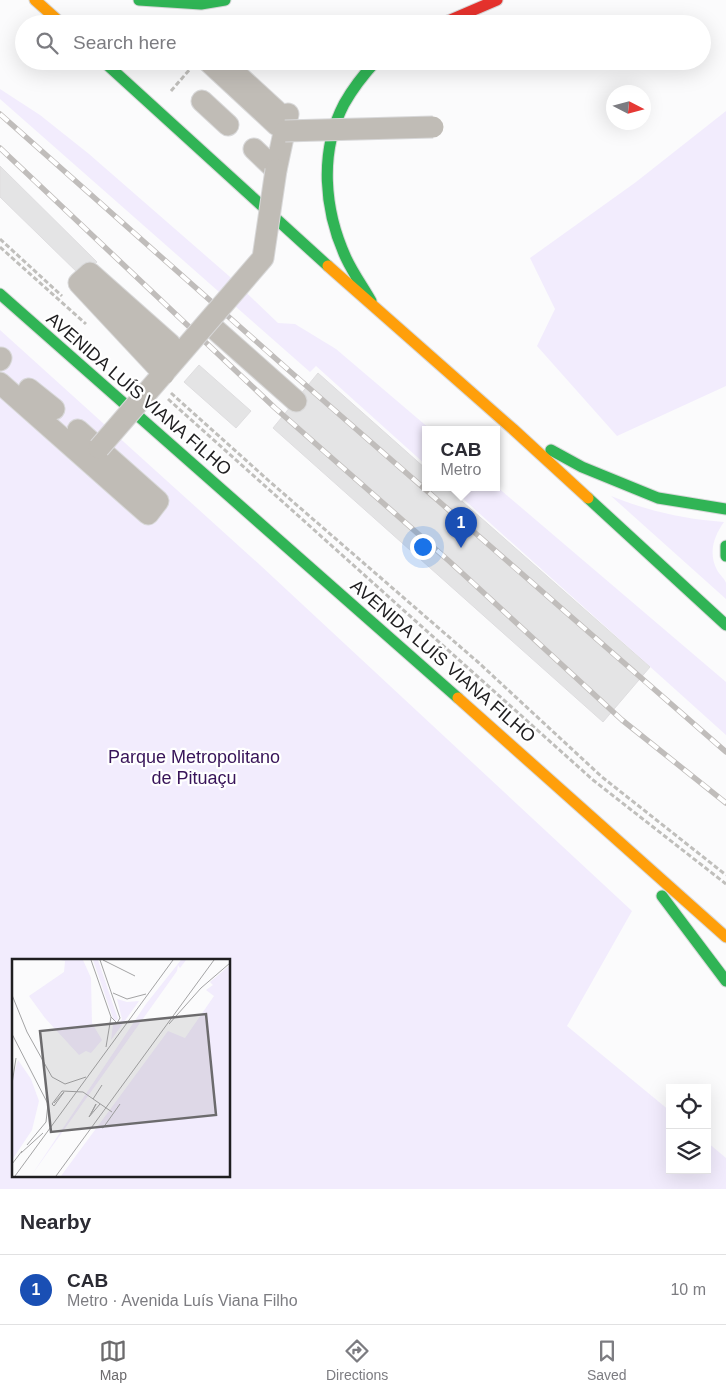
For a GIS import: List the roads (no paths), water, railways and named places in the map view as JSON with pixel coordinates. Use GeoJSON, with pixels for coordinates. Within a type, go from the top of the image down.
{"type":"FeatureCollection","features":[{"type":"Feature","properties":{"kind":"main road"},"geometry":{"type":"LineString","coordinates":[[35,0],[52,15]]}},
{"type":"Feature","properties":{"kind":"main road"},"geometry":{"type":"LineString","coordinates":[[44,0],[55,15]]}},
{"type":"Feature","properties":{"kind":"main road"},"geometry":{"type":"LineString","coordinates":[[138,0],[201,4],[225,0]]}},
{"type":"Feature","properties":{"kind":"main road"},"geometry":{"type":"LineString","coordinates":[[462,15],[497,0]]}},
{"type":"Feature","properties":{"kind":"main road"},"geometry":{"type":"LineString","coordinates":[[113,70],[376,309],[514,430],[726,625]]}},
{"type":"Feature","properties":{"kind":"main road"},"geometry":{"type":"LineString","coordinates":[[367,70],[356,82],[339,111],[330,138],[327,198],[345,258],[376,309]]}},
{"type":"Feature","properties":{"kind":"main road","name":"AVENIDA LUÍS VIANA FILHO"},"geometry":{"type":"LineString","coordinates":[[0,294],[618,839],[726,938]]}},
{"type":"Feature","properties":{"kind":"main road"},"geometry":{"type":"LineString","coordinates":[[514,430],[582,467],[658,498],[726,510]]}},
{"type":"Feature","properties":{"kind":"main road"},"geometry":{"type":"LineString","coordinates":[[726,546],[726,556]]}},
{"type":"Feature","properties":{"kind":"main road"},"geometry":{"type":"LineString","coordinates":[[618,839],[726,981]]}},
{"type":"Feature","properties":{"kind":"street"},"geometry":{"type":"LineString","coordinates":[[206,70],[277,125],[283,117],[232,70]]}},
{"type":"Feature","properties":{"kind":"street"},"geometry":{"type":"LineString","coordinates":[[100,448],[164,386],[208,323],[263,258],[276,170],[288,114],[241,70]]}},
{"type":"Feature","properties":{"kind":"street"},"geometry":{"type":"LineString","coordinates":[[202,101],[228,125]]}},
{"type":"Feature","properties":{"kind":"street"},"geometry":{"type":"LineString","coordinates":[[285,131],[433,127]]}},
{"type":"Feature","properties":{"kind":"street"},"geometry":{"type":"LineString","coordinates":[[254,149],[276,170]]}},
{"type":"Feature","properties":{"kind":"street"},"geometry":{"type":"LineString","coordinates":[[103,298],[160,354],[170,344],[90,273],[79,283],[164,386]]}},
{"type":"Feature","properties":{"kind":"street"},"geometry":{"type":"LineString","coordinates":[[208,323],[296,401]]}},
{"type":"Feature","properties":{"kind":"street"},"geometry":{"type":"LineString","coordinates":[[0,383],[148,514],[158,501],[78,430]]}},
{"type":"Feature","properties":{"kind":"street"},"geometry":{"type":"LineString","coordinates":[[29,388],[54,409]]}},
{"type":"Feature","properties":{"kind":"railway"},"geometry":{"type":"LineString","coordinates":[[0,114],[422,487]]}},
{"type":"Feature","properties":{"kind":"railway"},"geometry":{"type":"LineString","coordinates":[[0,148],[275,408],[449,561],[622,720],[726,803]]}},
{"type":"Feature","properties":{"kind":"railway"},"geometry":{"type":"LineString","coordinates":[[427,491],[726,752]]}},
{"type":"Feature","properties":{"kind":"place","name":"CAB"},"geometry":{"type":"Point","coordinates":[461,548]}},
{"type":"Feature","properties":{"kind":"park label","name":"Parque Metropolitano de Pituaçu"},"geometry":{"type":"Point","coordinates":[194,768]}}]}
